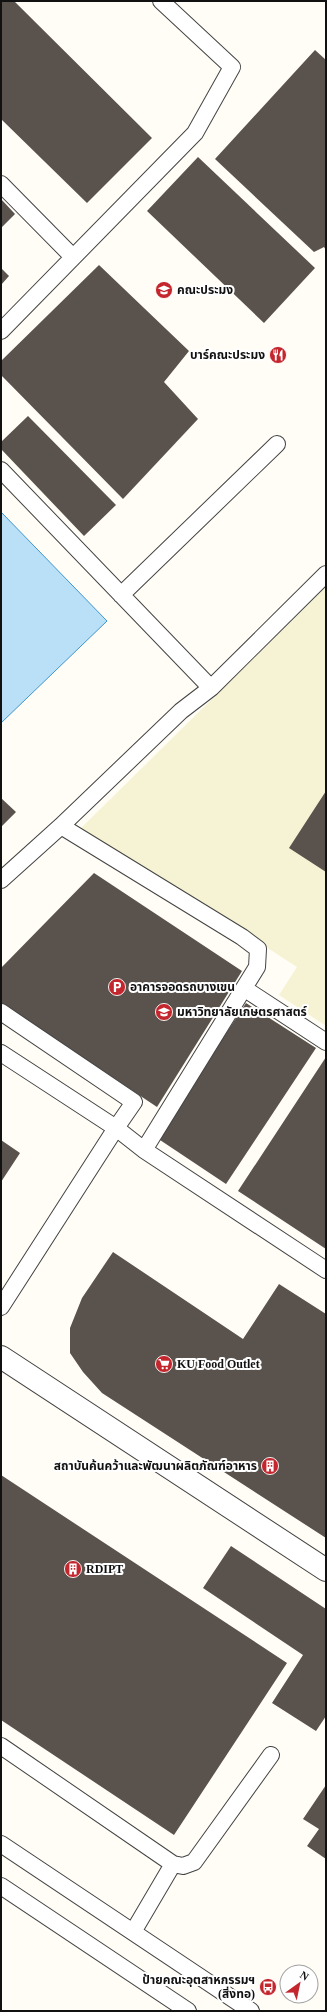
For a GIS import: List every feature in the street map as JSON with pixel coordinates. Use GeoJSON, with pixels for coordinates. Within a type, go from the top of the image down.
{"type":"FeatureCollection","features":[{"type":"Feature","properties":{"kind":"street"},"geometry":{"type":"LineString","coordinates":[[1,1357],[326,1570]]}},
{"type":"Feature","properties":{"kind":"lane"},"geometry":{"type":"LineString","coordinates":[[1,331],[195,133],[232,67],[161,1]]}},
{"type":"Feature","properties":{"kind":"lane"},"geometry":{"type":"LineString","coordinates":[[1,184],[74,257]]}},
{"type":"Feature","properties":{"kind":"lane"},"geometry":{"type":"LineString","coordinates":[[121,595],[277,444]]}},
{"type":"Feature","properties":{"kind":"lane"},"geometry":{"type":"LineString","coordinates":[[1,470],[210,688]]}},
{"type":"Feature","properties":{"kind":"lane"},"geometry":{"type":"LineString","coordinates":[[1,880],[61,826],[181,712],[210,688],[326,574]]}},
{"type":"Feature","properties":{"kind":"lane"},"geometry":{"type":"LineString","coordinates":[[61,826],[242,937],[258,949],[257,967],[245,989],[144,1150]]}},
{"type":"Feature","properties":{"kind":"lane"},"geometry":{"type":"LineString","coordinates":[[245,989],[326,1042]]}},
{"type":"Feature","properties":{"kind":"lane"},"geometry":{"type":"LineString","coordinates":[[1,1012],[134,1102],[1,1307]]}},
{"type":"Feature","properties":{"kind":"lane"},"geometry":{"type":"LineString","coordinates":[[1,1053],[116,1128],[144,1150],[326,1270]]}},
{"type":"Feature","properties":{"kind":"lane"},"geometry":{"type":"LineString","coordinates":[[1,1746],[173,1864],[183,1866],[194,1862],[271,1755]]}},
{"type":"Feature","properties":{"kind":"lane"},"geometry":{"type":"LineString","coordinates":[[1,1844],[251,2011]]}},
{"type":"Feature","properties":{"kind":"lane"},"geometry":{"type":"LineString","coordinates":[[133,1932],[173,1864]]}},
{"type":"Feature","properties":{"kind":"lane"},"geometry":{"type":"LineString","coordinates":[[1,1886],[188,2011]]}},
{"type":"Feature","properties":{"kind":"shaded area"},"geometry":{"type":"Polygon","coordinates":[[[326,587],[326,1026],[279,995],[297,967],[81,828],[326,587]]]}},
{"type":"Feature","properties":{"kind":"water"},"geometry":{"type":"Polygon","coordinates":[[[1,512],[107,621],[1,723],[1,512]]]}},
{"type":"Feature","properties":{"kind":"building"},"geometry":{"type":"Polygon","coordinates":[[[1,1],[14,1],[152,138],[87,203],[1,119],[1,1]]]}},
{"type":"Feature","properties":{"kind":"building"},"geometry":{"type":"Polygon","coordinates":[[[315,50],[326,60],[326,250],[324,247],[314,252],[215,159],[315,50]]]}},
{"type":"Feature","properties":{"kind":"building"},"geometry":{"type":"Polygon","coordinates":[[[198,157],[315,268],[264,323],[147,211],[198,157]]]}},
{"type":"Feature","properties":{"kind":"building"},"geometry":{"type":"Polygon","coordinates":[[[1,199],[15,214],[1,228],[1,199]]]}},
{"type":"Feature","properties":{"kind":"building"},"geometry":{"type":"Polygon","coordinates":[[[99,265],[189,351],[164,382],[198,419],[123,499],[1,375],[1,361],[99,265]]]}},
{"type":"Feature","properties":{"kind":"building"},"geometry":{"type":"Polygon","coordinates":[[[1,268],[9,276],[1,285],[1,268]]]}},
{"type":"Feature","properties":{"kind":"building"},"geometry":{"type":"Polygon","coordinates":[[[28,416],[116,505],[84,536],[1,449],[1,442],[28,416]]]}},
{"type":"Feature","properties":{"kind":"building"},"geometry":{"type":"Polygon","coordinates":[[[326,791],[326,872],[289,848],[326,791]]]}},
{"type":"Feature","properties":{"kind":"building"},"geometry":{"type":"Polygon","coordinates":[[[1,798],[16,812],[1,827],[1,798]]]}},
{"type":"Feature","properties":{"kind":"building","name":"อาคารจอดรถบางเขน"},"geometry":{"type":"Polygon","coordinates":[[[94,873],[242,971],[157,1107],[1,1003],[1,968],[94,873]]]}},
{"type":"Feature","properties":{"kind":"building"},"geometry":{"type":"Polygon","coordinates":[[[246,1003],[316,1048],[226,1184],[157,1138],[246,1003]]]}},
{"type":"Feature","properties":{"kind":"building"},"geometry":{"type":"Polygon","coordinates":[[[326,1057],[326,1249],[238,1191],[326,1057]]]}},
{"type":"Feature","properties":{"kind":"building"},"geometry":{"type":"Polygon","coordinates":[[[1,1140],[20,1153],[1,1182],[1,1140]]]}},
{"type":"Feature","properties":{"kind":"building","name":"สถาบันค้นคว้าและพัฒนาผลิตภัณฑ์อาหาร"},"geometry":{"type":"Polygon","coordinates":[[[113,1252],[243,1339],[279,1284],[326,1314],[326,1538],[102,1393],[83,1372],[70,1353],[70,1328],[82,1298],[113,1252]]]}},
{"type":"Feature","properties":{"kind":"building","name":"RDIPT"},"geometry":{"type":"Polygon","coordinates":[[[1,1475],[287,1663],[174,1835],[1,1720],[1,1475]]]}},
{"type":"Feature","properties":{"kind":"building"},"geometry":{"type":"Polygon","coordinates":[[[231,1546],[326,1609],[326,1716],[316,1731],[272,1703],[303,1655],[203,1588],[231,1546]]]}},
{"type":"Feature","properties":{"kind":"building"},"geometry":{"type":"Polygon","coordinates":[[[326,1785],[326,1859],[307,1846],[319,1829],[303,1819],[326,1785]]]}},
{"type":"Feature","properties":{"kind":"place","name":"คณะประมง"},"geometry":{"type":"Point","coordinates":[164,290]}},
{"type":"Feature","properties":{"kind":"place","name":"บาร์คณะประมง"},"geometry":{"type":"Point","coordinates":[278,355]}},
{"type":"Feature","properties":{"kind":"place","name":"อาคารจอดรถบางเขน"},"geometry":{"type":"Point","coordinates":[117,987]}},
{"type":"Feature","properties":{"kind":"place","name":"มหาวิทยาลัยเกษตรศาสตร์"},"geometry":{"type":"Point","coordinates":[164,1012]}},
{"type":"Feature","properties":{"kind":"place","name":"KU Food Outlet"},"geometry":{"type":"Point","coordinates":[164,1364]}},
{"type":"Feature","properties":{"kind":"place","name":"สถาบันค้นคว้าและพัฒนาผลิตภัณฑ์อาหาร"},"geometry":{"type":"Point","coordinates":[270,1466]}},
{"type":"Feature","properties":{"kind":"place","name":"RDIPT"},"geometry":{"type":"Point","coordinates":[73,1569]}},
{"type":"Feature","properties":{"kind":"place","name":"ป้ายคณะอุตสาหกรรมฯ (สิ่งทอ)"},"geometry":{"type":"Point","coordinates":[268,1987]}}]}
